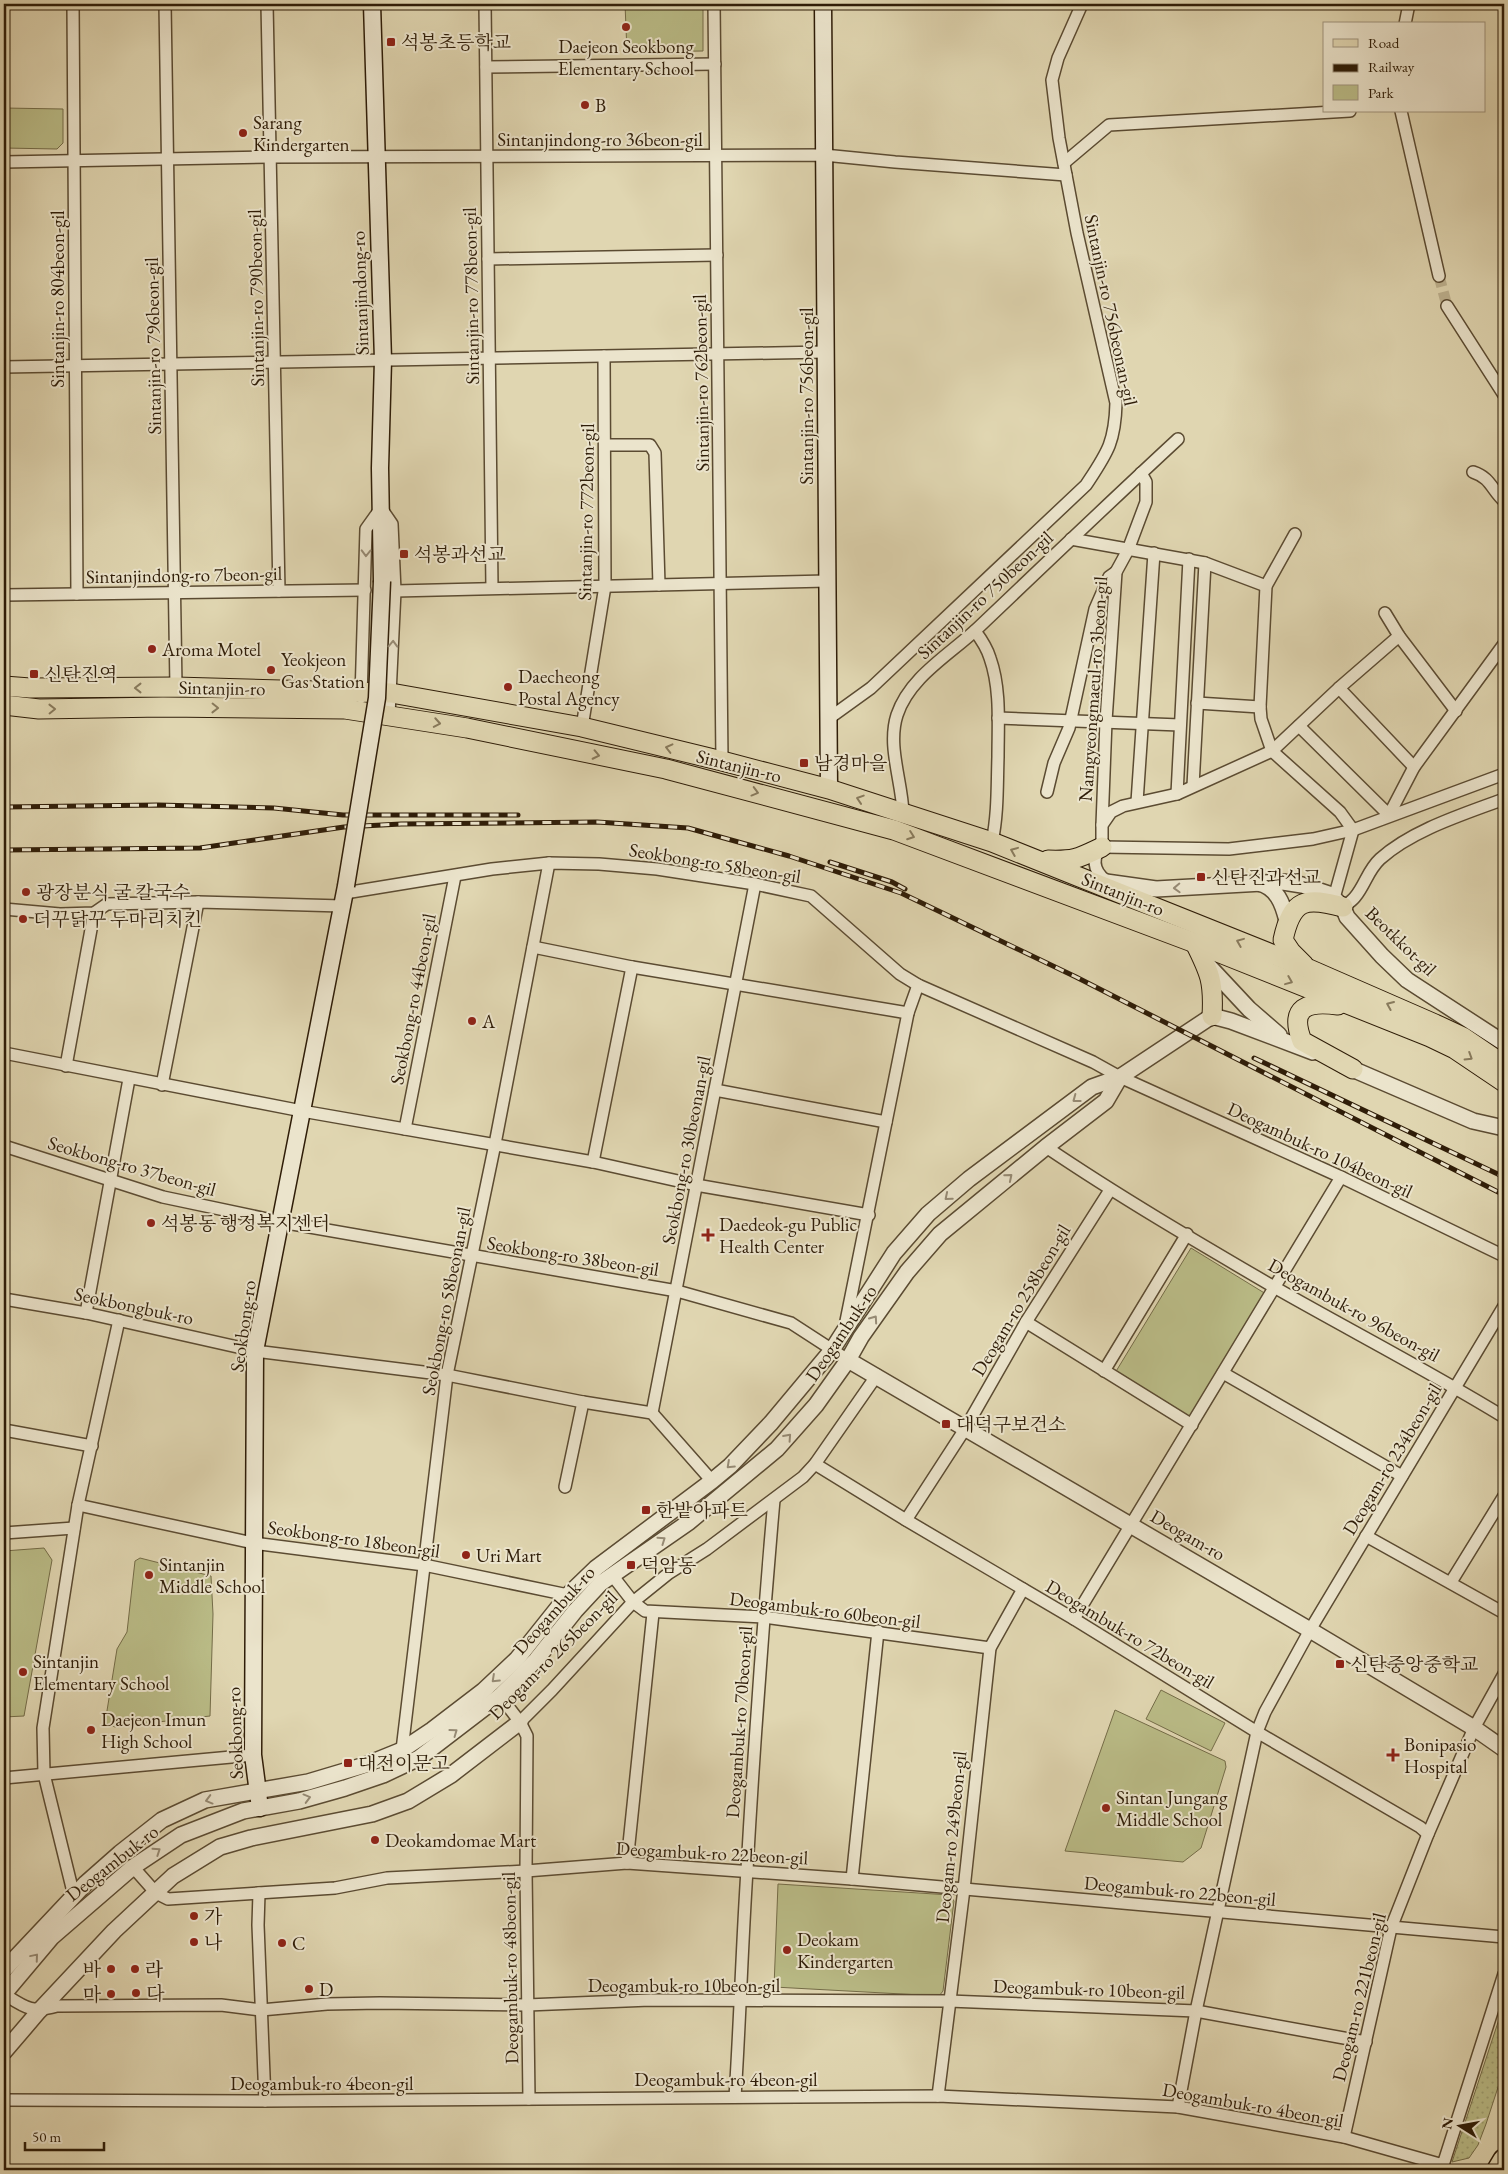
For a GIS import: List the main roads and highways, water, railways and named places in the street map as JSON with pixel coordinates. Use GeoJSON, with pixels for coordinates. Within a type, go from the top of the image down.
{"type":"FeatureCollection","features":[{"type":"Feature","properties":{"kind":"highway"},"geometry":{"type":"LineString","coordinates":[[1498,2170],[1504,2160]]}},
{"type":"Feature","properties":{"kind":"main road","name":"Sintanjindong-ro"},"geometry":{"type":"LineString","coordinates":[[344,895],[377,698],[382,581],[382,360],[372,4]]}},
{"type":"Feature","properties":{"kind":"main road","name":"Sintanjin-ro 756beon-gil"},"geometry":{"type":"LineString","coordinates":[[822,4],[828,788]]}},
{"type":"Feature","properties":{"kind":"main road","name":"Sintanjin-ro"},"geometry":{"type":"LineString","coordinates":[[4,686],[39,688],[362,690],[391,693],[582,727],[828,788],[992,842],[1309,970],[1433,1030]]}},
{"type":"Feature","properties":{"kind":"main road","name":"Sintanjin-ro"},"geometry":{"type":"LineString","coordinates":[[4,705],[39,709],[173,707],[345,709],[483,732],[666,769],[894,830],[1199,951],[1358,1008],[1433,1030]]}},
{"type":"Feature","properties":{"kind":"main road"},"geometry":{"type":"LineString","coordinates":[[483,732],[479,726],[479,721],[484,719],[500,722],[521,716]]}},
{"type":"Feature","properties":{"kind":"main road"},"geometry":{"type":"LineString","coordinates":[[1036,860],[1070,860],[1083,857],[1102,846]]}},
{"type":"Feature","properties":{"kind":"main road","name":"Seokbong-ro"},"geometry":{"type":"LineString","coordinates":[[260,1808],[252,1755],[256,1351],[344,895]]}},
{"type":"Feature","properties":{"kind":"main road"},"geometry":{"type":"LineString","coordinates":[[1309,970],[1290,952],[1283,940],[1287,921],[1295,909],[1302,904],[1318,900],[1336,899]]}},
{"type":"Feature","properties":{"kind":"main road"},"geometry":{"type":"LineString","coordinates":[[1199,951],[1208,970],[1213,992],[1212,1016]]}},
{"type":"Feature","properties":{"kind":"main road"},"geometry":{"type":"LineString","coordinates":[[1352,1069],[1302,1041],[1297,1023],[1304,1007],[1313,1004],[1358,1008]]}},
{"type":"Feature","properties":{"kind":"main road"},"geometry":{"type":"LineString","coordinates":[[1433,1030],[1463,1037],[1504,1064]]}},
{"type":"Feature","properties":{"kind":"main road"},"geometry":{"type":"LineString","coordinates":[[1433,1030],[1455,1049],[1489,1070],[1504,1082]]}},
{"type":"Feature","properties":{"kind":"tunnel"},"geometry":{"type":"LineString","coordinates":[[1439,276],[1447,306]]}},
{"type":"Feature","properties":{"kind":"railway"},"geometry":{"type":"LineString","coordinates":[[4,807],[158,805],[274,808],[343,815],[518,815]]}},
{"type":"Feature","properties":{"kind":"railway"},"geometry":{"type":"LineString","coordinates":[[4,850],[200,848],[344,827],[401,824],[597,822],[688,828],[789,856],[901,893],[1076,977],[1504,1195]]}},
{"type":"Feature","properties":{"kind":"railway"},"geometry":{"type":"LineString","coordinates":[[830,862],[892,882],[905,889]]}},
{"type":"Feature","properties":{"kind":"railway"},"geometry":{"type":"LineString","coordinates":[[1254,1058],[1504,1177]]}},
{"type":"Feature","properties":{"kind":"place","name":"Daejeon Seokbong Elementary School"},"geometry":{"type":"Point","coordinates":[626,27]}},
{"type":"Feature","properties":{"kind":"place","name":"석봉초등학교"},"geometry":{"type":"Point","coordinates":[391,42]}},
{"type":"Feature","properties":{"kind":"place","name":"B"},"geometry":{"type":"Point","coordinates":[585,105]}},
{"type":"Feature","properties":{"kind":"place","name":"Sarang Kindergarten"},"geometry":{"type":"Point","coordinates":[243,133]}},
{"type":"Feature","properties":{"kind":"place","name":"석봉과선교"},"geometry":{"type":"Point","coordinates":[404,554]}},
{"type":"Feature","properties":{"kind":"place","name":"Aroma Motel"},"geometry":{"type":"Point","coordinates":[152,649]}},
{"type":"Feature","properties":{"kind":"place","name":"Yeokjeon Gas Station"},"geometry":{"type":"Point","coordinates":[271,670]}},
{"type":"Feature","properties":{"kind":"place","name":"신탄진역"},"geometry":{"type":"Point","coordinates":[34,674]}},
{"type":"Feature","properties":{"kind":"place","name":"Daecheong Postal Agency"},"geometry":{"type":"Point","coordinates":[508,687]}},
{"type":"Feature","properties":{"kind":"place","name":"남경마을"},"geometry":{"type":"Point","coordinates":[804,763]}},
{"type":"Feature","properties":{"kind":"place","name":"신탄진과선교"},"geometry":{"type":"Point","coordinates":[1201,877]}},
{"type":"Feature","properties":{"kind":"place","name":"광장분식 굴 칼국수"},"geometry":{"type":"Point","coordinates":[26,892]}},
{"type":"Feature","properties":{"kind":"place","name":"더꾸닭꾸 두마리치킨"},"geometry":{"type":"Point","coordinates":[23,919]}},
{"type":"Feature","properties":{"kind":"place","name":"A"},"geometry":{"type":"Point","coordinates":[472,1021]}},
{"type":"Feature","properties":{"kind":"place","name":"석봉동 행정복지센터"},"geometry":{"type":"Point","coordinates":[151,1223]}},
{"type":"Feature","properties":{"kind":"place","name":"Daedeok-gu Public Health Center"},"geometry":{"type":"Point","coordinates":[708,1235]}},
{"type":"Feature","properties":{"kind":"place","name":"대덕구보건소"},"geometry":{"type":"Point","coordinates":[946,1424]}},
{"type":"Feature","properties":{"kind":"place","name":"한밭아파트"},"geometry":{"type":"Point","coordinates":[646,1510]}},
{"type":"Feature","properties":{"kind":"place","name":"Uri Mart"},"geometry":{"type":"Point","coordinates":[466,1555]}},
{"type":"Feature","properties":{"kind":"place","name":"덕암동"},"geometry":{"type":"Point","coordinates":[631,1565]}},
{"type":"Feature","properties":{"kind":"place","name":"Sintanjin Middle School"},"geometry":{"type":"Point","coordinates":[149,1575]}},
{"type":"Feature","properties":{"kind":"place","name":"신탄중앙중학교"},"geometry":{"type":"Point","coordinates":[1340,1664]}},
{"type":"Feature","properties":{"kind":"place","name":"Sintanjin Elementary School"},"geometry":{"type":"Point","coordinates":[23,1672]}},
{"type":"Feature","properties":{"kind":"place","name":"Daejeon Imun High School"},"geometry":{"type":"Point","coordinates":[91,1730]}},
{"type":"Feature","properties":{"kind":"place","name":"Bonipasio Hospital"},"geometry":{"type":"Point","coordinates":[1393,1755]}},
{"type":"Feature","properties":{"kind":"place","name":"대전이문고"},"geometry":{"type":"Point","coordinates":[348,1763]}},
{"type":"Feature","properties":{"kind":"place","name":"Sintan Jungang Middle School"},"geometry":{"type":"Point","coordinates":[1106,1808]}},
{"type":"Feature","properties":{"kind":"place","name":"Deokamdomae Mart"},"geometry":{"type":"Point","coordinates":[375,1840]}},
{"type":"Feature","properties":{"kind":"place","name":"가"},"geometry":{"type":"Point","coordinates":[194,1916]}},
{"type":"Feature","properties":{"kind":"place","name":"나"},"geometry":{"type":"Point","coordinates":[194,1942]}},
{"type":"Feature","properties":{"kind":"place","name":"C"},"geometry":{"type":"Point","coordinates":[282,1943]}},
{"type":"Feature","properties":{"kind":"place","name":"Deokam Kindergarten"},"geometry":{"type":"Point","coordinates":[787,1950]}},
{"type":"Feature","properties":{"kind":"place","name":"바"},"geometry":{"type":"Point","coordinates":[111,1969]}},
{"type":"Feature","properties":{"kind":"place","name":"라"},"geometry":{"type":"Point","coordinates":[135,1969]}},
{"type":"Feature","properties":{"kind":"place","name":"D"},"geometry":{"type":"Point","coordinates":[309,1989]}},
{"type":"Feature","properties":{"kind":"place","name":"다"},"geometry":{"type":"Point","coordinates":[136,1993]}},
{"type":"Feature","properties":{"kind":"place","name":"마"},"geometry":{"type":"Point","coordinates":[111,1994]}}]}
